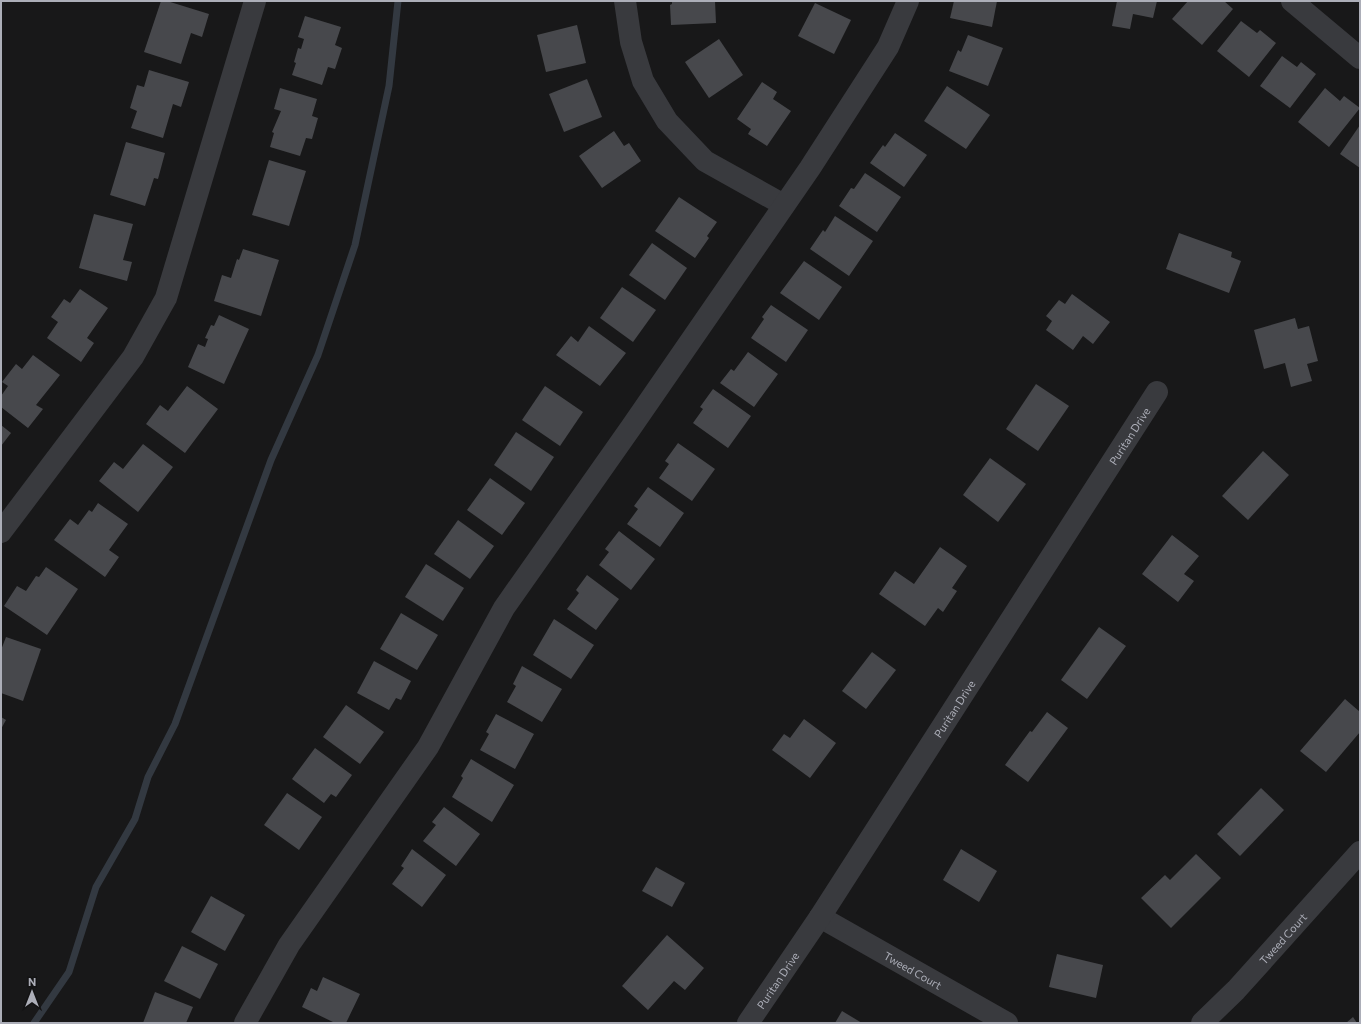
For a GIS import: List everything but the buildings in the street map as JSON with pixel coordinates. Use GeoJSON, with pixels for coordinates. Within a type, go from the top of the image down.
{"type":"FeatureCollection","features":[{"type":"Feature","properties":{"kind":"street"},"geometry":{"type":"LineString","coordinates":[[1,532],[133,357],[166,298],[255,1]]}},
{"type":"Feature","properties":{"kind":"street"},"geometry":{"type":"LineString","coordinates":[[625,1],[631,42],[643,81],[667,121],[705,162],[784,205]]}},
{"type":"Feature","properties":{"kind":"street"},"geometry":{"type":"LineString","coordinates":[[245,1023],[289,945],[428,747],[504,608],[632,426],[784,205],[888,47],[908,1]]}},
{"type":"Feature","properties":{"kind":"street"},"geometry":{"type":"LineString","coordinates":[[1295,2],[1360,58]]}},
{"type":"Feature","properties":{"kind":"street","name":"Puritan Drive"},"geometry":{"type":"LineString","coordinates":[[748,1023],[820,917],[1157,392]]}},
{"type":"Feature","properties":{"kind":"street","name":"Tweed Court"},"geometry":{"type":"LineString","coordinates":[[1202,1023],[1236,990],[1360,852]]}},
{"type":"Feature","properties":{"kind":"street","name":"Tweed Court"},"geometry":{"type":"LineString","coordinates":[[820,917],[1007,1023]]}},
{"type":"Feature","properties":{"kind":"waterway"},"geometry":{"type":"LineString","coordinates":[[34,1023],[69,972],[96,887],[135,819],[148,777],[175,724],[271,460],[318,355],[355,245],[389,86],[398,1]]}}]}
